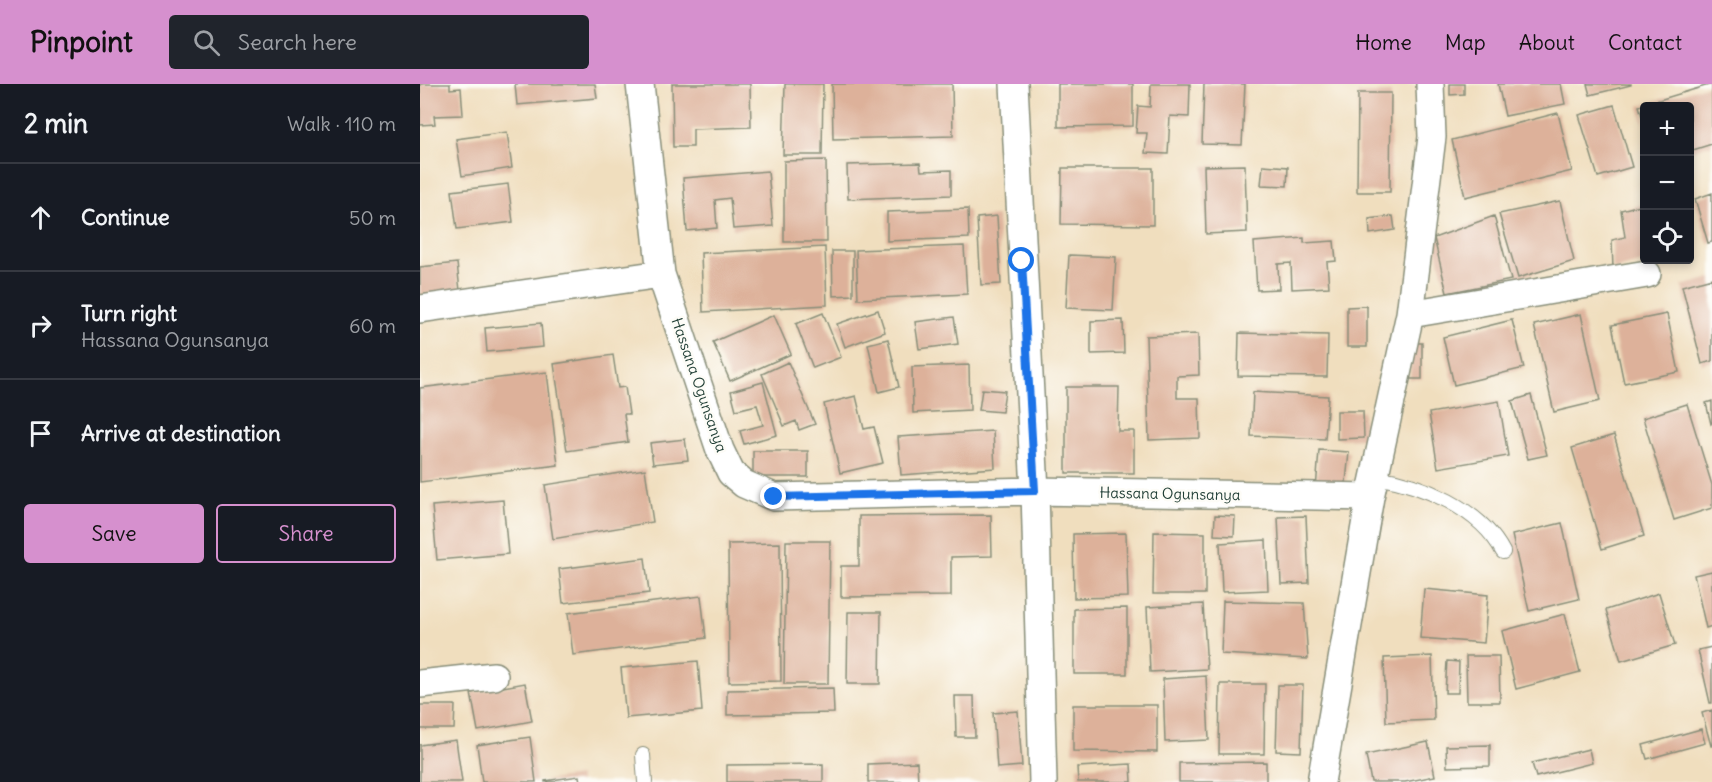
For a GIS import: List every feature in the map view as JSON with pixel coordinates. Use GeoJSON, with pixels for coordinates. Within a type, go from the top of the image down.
{"type":"FeatureCollection","features":[{"type":"Feature","properties":{"kind":"street","name":"Hassana Ogunsanya"},"geometry":{"type":"LineString","coordinates":[[640,84],[661,274],[720,450],[731,473],[744,484],[774,497],[1373,487]]}},
{"type":"Feature","properties":{"kind":"street"},"geometry":{"type":"LineString","coordinates":[[1014,84],[1035,491],[1043,782]]}},
{"type":"Feature","properties":{"kind":"street"},"geometry":{"type":"LineString","coordinates":[[1321,782],[1373,487],[1410,314],[1432,137],[1430,84]]}},
{"type":"Feature","properties":{"kind":"street"},"geometry":{"type":"LineString","coordinates":[[420,309],[661,274]]}},
{"type":"Feature","properties":{"kind":"street"},"geometry":{"type":"LineString","coordinates":[[1410,314],[1647,274]]}},
{"type":"Feature","properties":{"kind":"street"},"geometry":{"type":"LineString","coordinates":[[420,684],[494,676]]}},
{"type":"Feature","properties":{"kind":"lane"},"geometry":{"type":"LineString","coordinates":[[1373,487],[1402,481],[1445,499],[1496,537],[1503,552]]}},
{"type":"Feature","properties":{"kind":"lane"},"geometry":{"type":"LineString","coordinates":[[643,755],[645,782]]}},
{"type":"Feature","properties":{"kind":"building"},"geometry":{"type":"Polygon","coordinates":[[[420,84],[450,84],[450,89],[461,88],[463,115],[434,116],[435,124],[420,125],[420,84]]]}},
{"type":"Feature","properties":{"kind":"building"},"geometry":{"type":"Polygon","coordinates":[[[515,84],[595,84],[597,98],[517,105],[515,84]]]}},
{"type":"Feature","properties":{"kind":"building"},"geometry":{"type":"Polygon","coordinates":[[[672,84],[750,84],[751,127],[693,129],[693,147],[673,147],[672,84]]]}},
{"type":"Feature","properties":{"kind":"building"},"geometry":{"type":"Polygon","coordinates":[[[785,84],[823,84],[822,155],[783,155],[785,84]]]}},
{"type":"Feature","properties":{"kind":"building"},"geometry":{"type":"Polygon","coordinates":[[[832,84],[952,84],[953,136],[833,139],[832,84]]]}},
{"type":"Feature","properties":{"kind":"building"},"geometry":{"type":"Polygon","coordinates":[[[1058,84],[1133,84],[1133,126],[1058,127],[1058,84]]]}},
{"type":"Feature","properties":{"kind":"building"},"geometry":{"type":"Polygon","coordinates":[[[1151,84],[1190,84],[1189,117],[1170,116],[1168,154],[1145,153],[1147,133],[1136,133],[1138,106],[1150,107],[1151,84]]]}},
{"type":"Feature","properties":{"kind":"building"},"geometry":{"type":"Polygon","coordinates":[[[1204,84],[1245,84],[1242,145],[1202,144],[1204,84]]]}},
{"type":"Feature","properties":{"kind":"building"},"geometry":{"type":"Polygon","coordinates":[[[1450,84],[1464,84],[1464,94],[1450,95],[1450,84]]]}},
{"type":"Feature","properties":{"kind":"building"},"geometry":{"type":"Polygon","coordinates":[[[1498,84],[1561,84],[1565,104],[1505,116],[1498,84]]]}},
{"type":"Feature","properties":{"kind":"building"},"geometry":{"type":"Polygon","coordinates":[[[1587,84],[1631,84],[1631,85],[1590,95],[1587,84]]]}},
{"type":"Feature","properties":{"kind":"building"},"geometry":{"type":"Polygon","coordinates":[[[1712,84],[1712,144],[1694,150],[1694,102],[1652,102],[1712,84]]]}},
{"type":"Feature","properties":{"kind":"building"},"geometry":{"type":"Polygon","coordinates":[[[1358,93],[1391,93],[1390,192],[1357,192],[1358,93]]]}},
{"type":"Feature","properties":{"kind":"building"},"geometry":{"type":"Polygon","coordinates":[[[1614,105],[1632,167],[1598,177],[1579,115],[1614,105]]]}},
{"type":"Feature","properties":{"kind":"building"},"geometry":{"type":"Polygon","coordinates":[[[1558,113],[1572,171],[1465,197],[1452,140],[1558,113]]]}},
{"type":"Feature","properties":{"kind":"building"},"geometry":{"type":"Polygon","coordinates":[[[507,132],[512,168],[462,176],[456,139],[507,132]]]}},
{"type":"Feature","properties":{"kind":"building"},"geometry":{"type":"Polygon","coordinates":[[[826,160],[827,242],[784,242],[784,161],[826,160]]]}},
{"type":"Feature","properties":{"kind":"building"},"geometry":{"type":"Polygon","coordinates":[[[920,163],[921,171],[951,170],[951,195],[848,199],[847,165],[920,163]]]}},
{"type":"Feature","properties":{"kind":"building"},"geometry":{"type":"Polygon","coordinates":[[[1245,165],[1247,232],[1206,234],[1204,166],[1245,165]]]}},
{"type":"Feature","properties":{"kind":"building"},"geometry":{"type":"Polygon","coordinates":[[[1263,165],[1288,167],[1287,186],[1261,185],[1263,165]]]}},
{"type":"Feature","properties":{"kind":"building"},"geometry":{"type":"Polygon","coordinates":[[[1062,168],[1153,168],[1153,225],[1061,224],[1062,168]]]}},
{"type":"Feature","properties":{"kind":"building"},"geometry":{"type":"Polygon","coordinates":[[[768,171],[773,226],[733,229],[730,198],[715,200],[717,228],[687,231],[683,178],[768,171]]]}},
{"type":"Feature","properties":{"kind":"building"},"geometry":{"type":"Polygon","coordinates":[[[508,184],[513,222],[457,229],[452,191],[508,184]]]}},
{"type":"Feature","properties":{"kind":"building"},"geometry":{"type":"Polygon","coordinates":[[[1712,193],[1712,242],[1708,243],[1695,199],[1712,193]]]}},
{"type":"Feature","properties":{"kind":"building"},"geometry":{"type":"Polygon","coordinates":[[[1560,201],[1574,261],[1518,278],[1499,214],[1560,201]]]}},
{"type":"Feature","properties":{"kind":"building"},"geometry":{"type":"Polygon","coordinates":[[[1640,205],[1640,263],[1613,270],[1612,240],[1625,237],[1621,210],[1640,205]]]}},
{"type":"Feature","properties":{"kind":"building"},"geometry":{"type":"Polygon","coordinates":[[[968,209],[969,238],[887,241],[887,212],[968,209]]]}},
{"type":"Feature","properties":{"kind":"building"},"geometry":{"type":"Polygon","coordinates":[[[997,216],[1001,284],[981,285],[977,218],[997,216]]]}},
{"type":"Feature","properties":{"kind":"building"},"geometry":{"type":"Polygon","coordinates":[[[1393,216],[1395,230],[1370,234],[1369,219],[1393,216]]]}},
{"type":"Feature","properties":{"kind":"building"},"geometry":{"type":"Polygon","coordinates":[[[1494,216],[1511,280],[1447,293],[1434,238],[1494,216]]]}},
{"type":"Feature","properties":{"kind":"building"},"geometry":{"type":"Polygon","coordinates":[[[1304,238],[1304,243],[1334,241],[1336,261],[1327,262],[1329,287],[1292,289],[1291,263],[1278,264],[1279,289],[1257,290],[1254,242],[1304,238]]]}},
{"type":"Feature","properties":{"kind":"building"},"geometry":{"type":"Polygon","coordinates":[[[964,246],[967,294],[858,299],[856,250],[964,246]]]}},
{"type":"Feature","properties":{"kind":"building"},"geometry":{"type":"Polygon","coordinates":[[[825,247],[827,305],[703,312],[701,253],[825,247]]]}},
{"type":"Feature","properties":{"kind":"building"},"geometry":{"type":"Polygon","coordinates":[[[832,251],[853,251],[853,295],[833,296],[832,251]]]}},
{"type":"Feature","properties":{"kind":"building"},"geometry":{"type":"Polygon","coordinates":[[[1069,255],[1116,257],[1113,310],[1066,308],[1069,255]]]}},
{"type":"Feature","properties":{"kind":"building"},"geometry":{"type":"Polygon","coordinates":[[[457,263],[460,291],[420,295],[420,267],[457,263]]]}},
{"type":"Feature","properties":{"kind":"building"},"geometry":{"type":"Polygon","coordinates":[[[1712,278],[1712,361],[1702,364],[1682,286],[1712,278]]]}},
{"type":"Feature","properties":{"kind":"building"},"geometry":{"type":"Polygon","coordinates":[[[1367,306],[1367,347],[1347,347],[1347,307],[1367,306]]]}},
{"type":"Feature","properties":{"kind":"building"},"geometry":{"type":"Polygon","coordinates":[[[878,310],[885,332],[845,347],[837,324],[878,310]]]}},
{"type":"Feature","properties":{"kind":"building"},"geometry":{"type":"Polygon","coordinates":[[[823,313],[841,357],[813,368],[796,324],[823,313]]]}},
{"type":"Feature","properties":{"kind":"building"},"geometry":{"type":"Polygon","coordinates":[[[1581,314],[1600,401],[1554,412],[1534,325],[1581,314]]]}},
{"type":"Feature","properties":{"kind":"building"},"geometry":{"type":"Polygon","coordinates":[[[1667,314],[1679,372],[1624,383],[1612,325],[1667,314]]]}},
{"type":"Feature","properties":{"kind":"building"},"geometry":{"type":"Polygon","coordinates":[[[774,315],[791,354],[730,381],[713,342],[774,315]]]}},
{"type":"Feature","properties":{"kind":"building"},"geometry":{"type":"Polygon","coordinates":[[[954,317],[958,344],[919,349],[915,322],[954,317]]]}},
{"type":"Feature","properties":{"kind":"building"},"geometry":{"type":"Polygon","coordinates":[[[1123,320],[1124,353],[1091,354],[1091,321],[1123,320]]]}},
{"type":"Feature","properties":{"kind":"building"},"geometry":{"type":"Polygon","coordinates":[[[1512,320],[1524,368],[1454,385],[1443,337],[1512,320]]]}},
{"type":"Feature","properties":{"kind":"building"},"geometry":{"type":"Polygon","coordinates":[[[541,323],[543,347],[487,352],[485,328],[541,323]]]}},
{"type":"Feature","properties":{"kind":"building"},"geometry":{"type":"Polygon","coordinates":[[[1239,333],[1328,335],[1327,377],[1238,376],[1239,333]]]}},
{"type":"Feature","properties":{"kind":"building"},"geometry":{"type":"Polygon","coordinates":[[[1198,334],[1199,375],[1177,376],[1177,398],[1199,398],[1200,438],[1149,440],[1146,336],[1198,334]]]}},
{"type":"Feature","properties":{"kind":"building"},"geometry":{"type":"Polygon","coordinates":[[[888,339],[899,387],[879,392],[868,344],[888,339]]]}},
{"type":"Feature","properties":{"kind":"building"},"geometry":{"type":"Polygon","coordinates":[[[1411,343],[1422,343],[1422,379],[1410,379],[1411,343]]]}},
{"type":"Feature","properties":{"kind":"building"},"geometry":{"type":"Polygon","coordinates":[[[613,355],[618,388],[625,387],[629,414],[624,414],[628,442],[567,451],[554,364],[613,355]]]}},
{"type":"Feature","properties":{"kind":"building"},"geometry":{"type":"Polygon","coordinates":[[[788,362],[815,424],[799,430],[796,421],[784,426],[762,374],[788,362]]]}},
{"type":"Feature","properties":{"kind":"building"},"geometry":{"type":"Polygon","coordinates":[[[969,365],[970,410],[913,413],[912,367],[969,365]]]}},
{"type":"Feature","properties":{"kind":"building"},"geometry":{"type":"Polygon","coordinates":[[[547,372],[558,465],[420,482],[420,388],[547,372]]]}},
{"type":"Feature","properties":{"kind":"building"},"geometry":{"type":"Polygon","coordinates":[[[763,382],[777,435],[744,444],[740,431],[763,425],[757,405],[736,410],[731,391],[763,382]]]}},
{"type":"Feature","properties":{"kind":"building"},"geometry":{"type":"Polygon","coordinates":[[[1066,387],[1119,387],[1118,431],[1134,431],[1134,473],[1066,473],[1066,387]]]}},
{"type":"Feature","properties":{"kind":"building"},"geometry":{"type":"Polygon","coordinates":[[[982,389],[1005,391],[1002,412],[979,410],[982,389]]]}},
{"type":"Feature","properties":{"kind":"building"},"geometry":{"type":"Polygon","coordinates":[[[1253,392],[1328,396],[1325,439],[1251,436],[1253,392]]]}},
{"type":"Feature","properties":{"kind":"building"},"geometry":{"type":"Polygon","coordinates":[[[1531,395],[1547,455],[1528,459],[1512,401],[1531,395]]]}},
{"type":"Feature","properties":{"kind":"building"},"geometry":{"type":"Polygon","coordinates":[[[856,396],[864,429],[874,427],[883,463],[840,473],[824,404],[856,396]]]}},
{"type":"Feature","properties":{"kind":"building"},"geometry":{"type":"Polygon","coordinates":[[[1499,401],[1508,456],[1438,468],[1429,413],[1499,401]]]}},
{"type":"Feature","properties":{"kind":"building"},"geometry":{"type":"Polygon","coordinates":[[[1712,401],[1712,423],[1711,424],[1706,403],[1712,401]]]}},
{"type":"Feature","properties":{"kind":"building"},"geometry":{"type":"Polygon","coordinates":[[[1687,404],[1712,485],[1712,508],[1674,520],[1643,418],[1687,404]]]}},
{"type":"Feature","properties":{"kind":"building"},"geometry":{"type":"Polygon","coordinates":[[[1337,411],[1363,411],[1364,438],[1337,439],[1337,411]]]}},
{"type":"Feature","properties":{"kind":"building"},"geometry":{"type":"Polygon","coordinates":[[[993,431],[995,468],[901,475],[898,437],[993,431]]]}},
{"type":"Feature","properties":{"kind":"building"},"geometry":{"type":"Polygon","coordinates":[[[1614,435],[1644,536],[1602,549],[1572,448],[1614,435]]]}},
{"type":"Feature","properties":{"kind":"building"},"geometry":{"type":"Polygon","coordinates":[[[685,439],[688,460],[653,464],[650,443],[685,439]]]}},
{"type":"Feature","properties":{"kind":"building"},"geometry":{"type":"Polygon","coordinates":[[[1319,450],[1349,452],[1345,492],[1316,490],[1319,450]]]}},
{"type":"Feature","properties":{"kind":"building"},"geometry":{"type":"Polygon","coordinates":[[[753,451],[808,451],[808,477],[753,477],[753,451]]]}},
{"type":"Feature","properties":{"kind":"building"},"geometry":{"type":"Polygon","coordinates":[[[645,469],[653,522],[553,539],[545,485],[645,469]]]}},
{"type":"Feature","properties":{"kind":"building"},"geometry":{"type":"Polygon","coordinates":[[[503,500],[508,554],[437,560],[432,506],[503,500]]]}},
{"type":"Feature","properties":{"kind":"building"},"geometry":{"type":"Polygon","coordinates":[[[991,515],[992,556],[951,557],[951,596],[841,597],[841,566],[859,566],[859,516],[991,515]]]}},
{"type":"Feature","properties":{"kind":"building"},"geometry":{"type":"Polygon","coordinates":[[[1215,515],[1235,516],[1234,536],[1214,535],[1215,515]]]}},
{"type":"Feature","properties":{"kind":"building"},"geometry":{"type":"Polygon","coordinates":[[[1306,516],[1309,583],[1281,584],[1278,517],[1306,516]]]}},
{"type":"Feature","properties":{"kind":"building"},"geometry":{"type":"Polygon","coordinates":[[[1562,523],[1579,599],[1529,611],[1512,535],[1562,523]]]}},
{"type":"Feature","properties":{"kind":"building"},"geometry":{"type":"Polygon","coordinates":[[[1154,532],[1205,533],[1205,594],[1153,594],[1154,532]]]}},
{"type":"Feature","properties":{"kind":"building"},"geometry":{"type":"Polygon","coordinates":[[[1126,533],[1128,597],[1074,598],[1073,534],[1126,533]]]}},
{"type":"Feature","properties":{"kind":"building"},"geometry":{"type":"Polygon","coordinates":[[[1266,540],[1268,590],[1222,592],[1220,543],[1266,540]]]}},
{"type":"Feature","properties":{"kind":"building"},"geometry":{"type":"Polygon","coordinates":[[[786,541],[830,541],[828,684],[784,684],[786,541]]]}},
{"type":"Feature","properties":{"kind":"building"},"geometry":{"type":"Polygon","coordinates":[[[780,543],[781,681],[729,682],[728,544],[780,543]]]}},
{"type":"Feature","properties":{"kind":"building"},"geometry":{"type":"Polygon","coordinates":[[[645,558],[649,593],[563,603],[559,569],[645,558]]]}},
{"type":"Feature","properties":{"kind":"building"},"geometry":{"type":"Polygon","coordinates":[[[1712,571],[1712,626],[1706,628],[1694,575],[1712,571]]]}},
{"type":"Feature","properties":{"kind":"building"},"geometry":{"type":"Polygon","coordinates":[[[1424,589],[1488,595],[1484,643],[1420,638],[1424,589]]]}},
{"type":"Feature","properties":{"kind":"building"},"geometry":{"type":"Polygon","coordinates":[[[1659,593],[1675,645],[1621,661],[1606,610],[1659,593]]]}},
{"type":"Feature","properties":{"kind":"building"},"geometry":{"type":"Polygon","coordinates":[[[701,596],[706,638],[573,655],[568,613],[701,596]]]}},
{"type":"Feature","properties":{"kind":"building"},"geometry":{"type":"Polygon","coordinates":[[[1223,601],[1304,603],[1308,659],[1221,654],[1223,601]]]}},
{"type":"Feature","properties":{"kind":"building"},"geometry":{"type":"Polygon","coordinates":[[[1203,604],[1207,669],[1150,672],[1147,607],[1203,604]]]}},
{"type":"Feature","properties":{"kind":"building"},"geometry":{"type":"Polygon","coordinates":[[[1127,608],[1127,674],[1074,674],[1074,609],[1127,608]]]}},
{"type":"Feature","properties":{"kind":"building"},"geometry":{"type":"Polygon","coordinates":[[[848,612],[881,612],[880,684],[847,684],[848,612]]]}},
{"type":"Feature","properties":{"kind":"building"},"geometry":{"type":"Polygon","coordinates":[[[1565,614],[1580,672],[1516,689],[1502,631],[1565,614]]]}},
{"type":"Feature","properties":{"kind":"building"},"geometry":{"type":"Polygon","coordinates":[[[1712,647],[1712,703],[1710,703],[1698,650],[1712,647]]]}},
{"type":"Feature","properties":{"kind":"building"},"geometry":{"type":"Polygon","coordinates":[[[1432,656],[1434,720],[1386,722],[1384,658],[1432,656]]]}},
{"type":"Feature","properties":{"kind":"building"},"geometry":{"type":"Polygon","coordinates":[[[1466,656],[1499,656],[1500,702],[1467,702],[1466,656]]]}},
{"type":"Feature","properties":{"kind":"building"},"geometry":{"type":"Polygon","coordinates":[[[698,661],[702,711],[626,718],[621,668],[698,661]]]}},
{"type":"Feature","properties":{"kind":"building"},"geometry":{"type":"Polygon","coordinates":[[[1447,661],[1459,662],[1458,693],[1445,693],[1447,661]]]}},
{"type":"Feature","properties":{"kind":"building"},"geometry":{"type":"Polygon","coordinates":[[[1206,676],[1209,740],[1165,742],[1163,679],[1206,676]]]}},
{"type":"Feature","properties":{"kind":"building"},"geometry":{"type":"Polygon","coordinates":[[[525,683],[532,721],[478,731],[471,693],[525,683]]]}},
{"type":"Feature","properties":{"kind":"building"},"geometry":{"type":"Polygon","coordinates":[[[1220,684],[1265,684],[1264,754],[1219,754],[1220,684]]]}},
{"type":"Feature","properties":{"kind":"building"},"geometry":{"type":"Polygon","coordinates":[[[1278,685],[1303,685],[1301,752],[1276,751],[1278,685]]]}},
{"type":"Feature","properties":{"kind":"building"},"geometry":{"type":"Polygon","coordinates":[[[833,688],[834,713],[727,715],[727,690],[833,688]]]}},
{"type":"Feature","properties":{"kind":"building"},"geometry":{"type":"Polygon","coordinates":[[[955,696],[974,696],[975,737],[956,737],[955,696]]]}},
{"type":"Feature","properties":{"kind":"building"},"geometry":{"type":"Polygon","coordinates":[[[420,705],[455,705],[454,729],[420,729],[420,705]]]}},
{"type":"Feature","properties":{"kind":"building"},"geometry":{"type":"Polygon","coordinates":[[[1073,705],[1157,705],[1157,752],[1073,751],[1073,705]]]}},
{"type":"Feature","properties":{"kind":"building"},"geometry":{"type":"Polygon","coordinates":[[[1712,710],[1712,746],[1711,746],[1702,713],[1712,710]]]}},
{"type":"Feature","properties":{"kind":"building"},"geometry":{"type":"Polygon","coordinates":[[[1018,711],[1022,766],[997,768],[993,713],[1018,711]]]}},
{"type":"Feature","properties":{"kind":"building"},"geometry":{"type":"Polygon","coordinates":[[[1701,729],[1705,743],[1647,759],[1643,745],[1701,729]]]}},
{"type":"Feature","properties":{"kind":"building"},"geometry":{"type":"Polygon","coordinates":[[[530,737],[536,782],[482,782],[477,745],[530,737]]]}},
{"type":"Feature","properties":{"kind":"building"},"geometry":{"type":"Polygon","coordinates":[[[456,740],[462,782],[420,782],[420,745],[456,740]]]}},
{"type":"Feature","properties":{"kind":"building"},"geometry":{"type":"Polygon","coordinates":[[[1428,742],[1435,776],[1405,782],[1371,782],[1366,755],[1428,742]]]}},
{"type":"Feature","properties":{"kind":"building"},"geometry":{"type":"Polygon","coordinates":[[[1490,745],[1490,766],[1447,767],[1446,746],[1490,745]]]}},
{"type":"Feature","properties":{"kind":"building"},"geometry":{"type":"Polygon","coordinates":[[[1589,749],[1592,763],[1536,777],[1532,763],[1589,749]]]}},
{"type":"Feature","properties":{"kind":"building"},"geometry":{"type":"Polygon","coordinates":[[[917,762],[918,782],[868,782],[868,764],[917,762]]]}},
{"type":"Feature","properties":{"kind":"building"},"geometry":{"type":"Polygon","coordinates":[[[1266,762],[1266,782],[1179,782],[1179,763],[1266,762]]]}},
{"type":"Feature","properties":{"kind":"building"},"geometry":{"type":"Polygon","coordinates":[[[823,764],[823,782],[727,782],[727,765],[823,764]]]}},
{"type":"Feature","properties":{"kind":"building"},"geometry":{"type":"Polygon","coordinates":[[[1131,764],[1132,782],[1078,782],[1077,767],[1131,764]]]}},
{"type":"Feature","properties":{"kind":"building"},"geometry":{"type":"Polygon","coordinates":[[[579,776],[580,782],[545,782],[545,781],[579,776]]]}},
{"type":"Feature","properties":{"kind":"route"},"geometry":{"type":"LineString","coordinates":[[774,497],[1035,491],[1022,261]]}}]}
